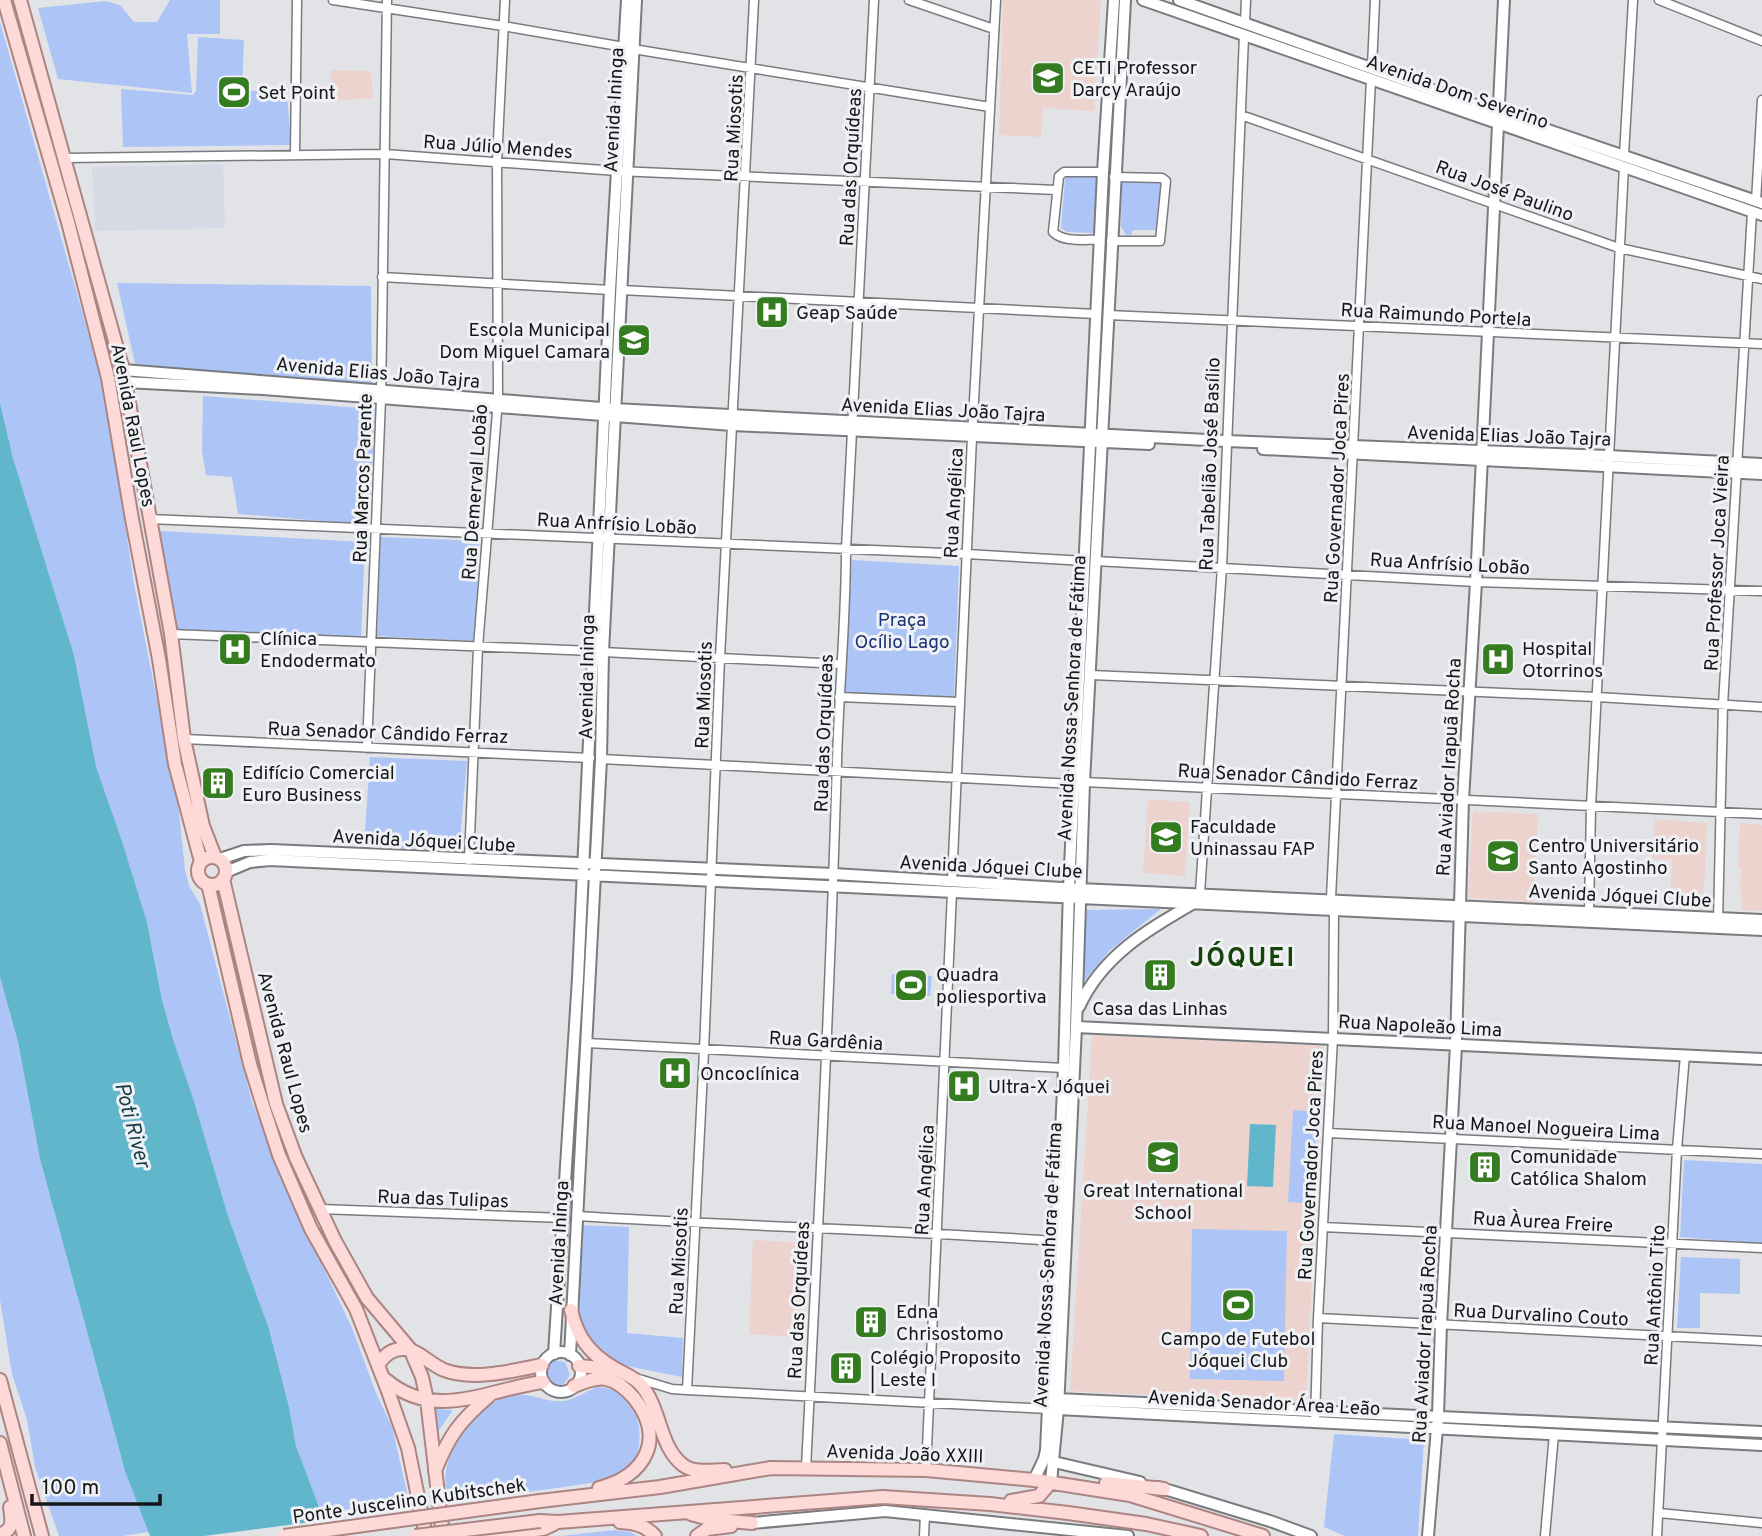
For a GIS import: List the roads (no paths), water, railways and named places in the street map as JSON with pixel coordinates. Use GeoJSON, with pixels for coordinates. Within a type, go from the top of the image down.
{"type":"FeatureCollection","features":[{"type":"Feature","properties":{"kind":"main road","name":"Avenida Raul Lopes"},"geometry":{"type":"LineString","coordinates":[[4,0],[68,222],[114,404],[175,764],[201,862]]}},
{"type":"Feature","properties":{"kind":"main road","name":"Avenida Raul Lopes"},"geometry":{"type":"LineString","coordinates":[[20,0],[124,376],[171,635],[184,739],[203,826],[217,858]]}},
{"type":"Feature","properties":{"kind":"main road","name":"Avenida Ininga"},"geometry":{"type":"LineString","coordinates":[[554,1354],[596,758],[598,652],[629,48],[628,0]]}},
{"type":"Feature","properties":{"kind":"main road","name":"Avenida Ininga"},"geometry":{"type":"LineString","coordinates":[[629,48],[636,0]]}},
{"type":"Feature","properties":{"kind":"main road","name":"Avenida Nossa Senhora de Fátima"},"geometry":{"type":"LineString","coordinates":[[1106,240],[1102,172],[1114,0]]}},
{"type":"Feature","properties":{"kind":"main road","name":"Avenida Nossa Senhora de Fátima"},"geometry":{"type":"LineString","coordinates":[[1051,1482],[1054,1462],[1055,1241],[1106,240],[1114,177],[1125,0]]}},
{"type":"Feature","properties":{"kind":"main road","name":"Avenida Dom Severino"},"geometry":{"type":"LineString","coordinates":[[1143,0],[1371,79],[1624,155],[1758,208]]}},
{"type":"Feature","properties":{"kind":"main road","name":"Avenida Dom Severino"},"geometry":{"type":"LineString","coordinates":[[1179,0],[1371,67],[1624,167],[1758,208]]}},
{"type":"Feature","properties":{"kind":"main road","name":"Rua Aviador Irapuã Rocha"},"geometry":{"type":"LineString","coordinates":[[1428,1536],[1438,1429],[1456,1045],[1463,800],[1504,0]]}},
{"type":"Feature","properties":{"kind":"main road","name":"Avenida Elias João Tajra"},"geometry":{"type":"LineString","coordinates":[[124,376],[732,421],[1737,468],[1762,474]]}},
{"type":"Feature","properties":{"kind":"main road"},"geometry":{"type":"LineString","coordinates":[[114,404],[122,414],[127,440],[132,445],[137,445]]}},
{"type":"Feature","properties":{"kind":"main road","name":"Avenida Elias João Tajra"},"geometry":{"type":"LineString","coordinates":[[1226,444],[1272,439],[1352,450]]}},
{"type":"Feature","properties":{"kind":"main road","name":"Avenida Elias João Tajra"},"geometry":{"type":"LineString","coordinates":[[1737,468],[1762,464]]}},
{"type":"Feature","properties":{"kind":"main road","name":"Avenida Nossa Senhora de Fátima"},"geometry":{"type":"LineString","coordinates":[[1079,783],[1091,674],[1090,561]]}},
{"type":"Feature","properties":{"kind":"main road","name":"Avenida Jóquei Clube"},"geometry":{"type":"LineString","coordinates":[[217,858],[244,851],[271,850],[469,860],[588,870]]}},
{"type":"Feature","properties":{"kind":"main road"},"geometry":{"type":"LineString","coordinates":[[217,858],[225,864],[225,876],[214,884],[208,884],[199,874],[201,862],[217,858]]}},
{"type":"Feature","properties":{"kind":"main road","name":"Avenida Jóquei Clube"},"geometry":{"type":"LineString","coordinates":[[225,876],[250,862],[270,860],[711,875],[834,886],[952,886]]}},
{"type":"Feature","properties":{"kind":"main road","name":"Avenida Ininga"},"geometry":{"type":"LineString","coordinates":[[570,1355],[587,1043],[588,870]]}},
{"type":"Feature","properties":{"kind":"main road","name":"Avenida Jóquei Clube"},"geometry":{"type":"LineString","coordinates":[[711,875],[834,874],[952,886],[1074,893],[1718,922],[1762,920]]}},
{"type":"Feature","properties":{"kind":"main road","name":"Avenida Raul Lopes"},"geometry":{"type":"LineString","coordinates":[[225,876],[276,1104],[296,1158],[335,1241],[367,1298],[410,1349],[422,1377],[443,1536]]}},
{"type":"Feature","properties":{"kind":"main road","name":"Avenida Raul Lopes"},"geometry":{"type":"LineString","coordinates":[[208,884],[250,1064],[279,1155],[311,1229],[356,1309],[381,1371],[408,1448],[426,1536]]}},
{"type":"Feature","properties":{"kind":"main road","name":"Avenida Nossa Senhora de Fátima"},"geometry":{"type":"LineString","coordinates":[[1034,1480],[1044,1459],[1054,1405],[1077,1013],[1074,893]]}},
{"type":"Feature","properties":{"kind":"main road"},"geometry":{"type":"LineString","coordinates":[[1077,1013],[1091,985],[1122,948],[1197,898]]}},
{"type":"Feature","properties":{"kind":"main road","name":"Avenida Jóquei Clube"},"geometry":{"type":"LineString","coordinates":[[1460,910],[1589,912],[1718,922],[1762,930]]}},
{"type":"Feature","properties":{"kind":"main road","name":"Rua Napoleão Lima"},"geometry":{"type":"LineString","coordinates":[[1076,1027],[1762,1059]]}},
{"type":"Feature","properties":{"kind":"main road"},"geometry":{"type":"LineString","coordinates":[[571,1310],[583,1344],[643,1387],[669,1447],[686,1468],[698,1471],[771,1468]]}},
{"type":"Feature","properties":{"kind":"main road"},"geometry":{"type":"LineString","coordinates":[[543,1382],[462,1400],[427,1399],[408,1396],[381,1371],[390,1352],[410,1349],[432,1365],[460,1374],[518,1370],[542,1364],[554,1354],[570,1355],[579,1366],[580,1377],[575,1386]]}},
{"type":"Feature","properties":{"kind":"main road"},"geometry":{"type":"LineString","coordinates":[[540,1501],[619,1483],[642,1462],[649,1444],[648,1422],[642,1408],[629,1392],[607,1379],[595,1380],[558,1392],[543,1382],[542,1364]]}},
{"type":"Feature","properties":{"kind":"main road"},"geometry":{"type":"LineString","coordinates":[[579,1366],[616,1370]]}},
{"type":"Feature","properties":{"kind":"main road"},"geometry":{"type":"LineString","coordinates":[[0,1380],[42,1536]]}},
{"type":"Feature","properties":{"kind":"main road"},"geometry":{"type":"LineString","coordinates":[[435,1471],[462,1419],[490,1395]]}},
{"type":"Feature","properties":{"kind":"main road","name":"Avenida Senador Área Leão"},"geometry":{"type":"LineString","coordinates":[[1054,1405],[1184,1410],[1242,1407],[1762,1432]]}},
{"type":"Feature","properties":{"kind":"main road"},"geometry":{"type":"LineString","coordinates":[[1242,1407],[1242,1419]]}},
{"type":"Feature","properties":{"kind":"main road","name":"Avenida Senador Área Leão"},"geometry":{"type":"LineString","coordinates":[[1184,1410],[1242,1419],[1762,1445]]}},
{"type":"Feature","properties":{"kind":"main road"},"geometry":{"type":"LineString","coordinates":[[0,1443],[24,1536]]}},
{"type":"Feature","properties":{"kind":"main road"},"geometry":{"type":"LineString","coordinates":[[1054,1462],[1164,1489],[1311,1536]]}},
{"type":"Feature","properties":{"kind":"main road"},"geometry":{"type":"LineString","coordinates":[[0,1535],[9,1530],[12,1523],[5,1465]]}},
{"type":"Feature","properties":{"kind":"main road","name":"Avenida João XXIII"},"geometry":{"type":"LineString","coordinates":[[540,1501],[664,1486],[771,1468],[926,1470],[1051,1482],[1130,1495],[1263,1536]]}},
{"type":"Feature","properties":{"kind":"main road"},"geometry":{"type":"LineString","coordinates":[[1070,1485],[1087,1481],[1164,1489]]}},
{"type":"Feature","properties":{"kind":"main road"},"geometry":{"type":"LineString","coordinates":[[990,1504],[1039,1496],[1051,1482]]}},
{"type":"Feature","properties":{"kind":"main road"},"geometry":{"type":"LineString","coordinates":[[489,1536],[558,1522],[883,1497],[990,1504],[1146,1524],[1201,1536]]}},
{"type":"Feature","properties":{"kind":"main road","name":"Ponte Juscelino Kubitschek"},"geometry":{"type":"LineString","coordinates":[[284,1536],[540,1501]]}},
{"type":"Feature","properties":{"kind":"main road"},"geometry":{"type":"LineString","coordinates":[[681,1511],[709,1519],[752,1522]]}},
{"type":"Feature","properties":{"kind":"main road"},"geometry":{"type":"LineString","coordinates":[[696,1536],[708,1529],[752,1522],[885,1511],[1018,1530],[1128,1536]]}},
{"type":"Feature","properties":{"kind":"main road"},"geometry":{"type":"LineString","coordinates":[[589,1520],[636,1523],[655,1536]]}},
{"type":"Feature","properties":{"kind":"main road","name":"Ponte Juscelino Kubitschek"},"geometry":{"type":"LineString","coordinates":[[415,1536],[541,1525]]}},
{"type":"Feature","properties":{"kind":"street"},"geometry":{"type":"LineString","coordinates":[[295,154],[297,0]]}},
{"type":"Feature","properties":{"kind":"street"},"geometry":{"type":"LineString","coordinates":[[333,0],[387,4],[629,48],[990,107]]}},
{"type":"Feature","properties":{"kind":"street","name":"Rua Demerval Lobão"},"geometry":{"type":"LineString","coordinates":[[469,860],[478,647],[497,404],[498,162],[505,0]]}},
{"type":"Feature","properties":{"kind":"street","name":"Rua Miosotis"},"geometry":{"type":"LineString","coordinates":[[687,1390],[705,1051],[719,658],[754,0]]}},
{"type":"Feature","properties":{"kind":"street","name":"Rua das Orquídeas"},"geometry":{"type":"LineString","coordinates":[[806,1468],[834,886],[839,696],[846,599],[846,549],[874,0]]}},
{"type":"Feature","properties":{"kind":"street"},"geometry":{"type":"LineString","coordinates":[[909,0],[994,29]]}},
{"type":"Feature","properties":{"kind":"street","name":"Rua Angélica"},"geometry":{"type":"LineString","coordinates":[[926,1470],[972,432],[996,0]]}},
{"type":"Feature","properties":{"kind":"street"},"geometry":{"type":"LineString","coordinates":[[1245,22],[1246,0]]}},
{"type":"Feature","properties":{"kind":"street"},"geometry":{"type":"LineString","coordinates":[[1371,67],[1375,0]]}},
{"type":"Feature","properties":{"kind":"street"},"geometry":{"type":"LineString","coordinates":[[1624,155],[1633,0]]}},
{"type":"Feature","properties":{"kind":"street"},"geometry":{"type":"LineString","coordinates":[[1659,0],[1762,41]]}},
{"type":"Feature","properties":{"kind":"street","name":"Rua Marcos Parente"},"geometry":{"type":"LineString","coordinates":[[367,747],[381,394],[387,4]]}},
{"type":"Feature","properties":{"kind":"street","name":"Rua Tabelião José Basílio"},"geometry":{"type":"LineString","coordinates":[[1197,898],[1222,567],[1230,320],[1244,36]]}},
{"type":"Feature","properties":{"kind":"street","name":"Rua Governador Joca Pires"},"geometry":{"type":"LineString","coordinates":[[1315,1422],[1322,1227],[1333,1038],[1333,904],[1342,687],[1371,79]]}},
{"type":"Feature","properties":{"kind":"street","name":"Rua Professor Joca Vieira"},"geometry":{"type":"LineString","coordinates":[[1718,922],[1723,705],[1748,277],[1758,208],[1762,100]]}},
{"type":"Feature","properties":{"kind":"street","name":"Rua José Paulino"},"geometry":{"type":"LineString","coordinates":[[1241,115],[1619,248],[1762,279]]}},
{"type":"Feature","properties":{"kind":"street","name":"Rua Júlio Mendes"},"geometry":{"type":"LineString","coordinates":[[64,158],[385,154],[622,171],[1056,190]]}},
{"type":"Feature","properties":{"kind":"street"},"geometry":{"type":"LineString","coordinates":[[1589,912],[1591,806],[1624,167]]}},
{"type":"Feature","properties":{"kind":"street"},"geometry":{"type":"LineString","coordinates":[[1102,172],[1064,172],[1059,176],[1056,190],[1056,236],[1066,239],[1160,241],[1166,181],[1162,178],[1114,177]]}},
{"type":"Feature","properties":{"kind":"street","name":"Rua Raimundo Portela"},"geometry":{"type":"LineString","coordinates":[[382,277],[1102,315],[1762,344]]}},
{"type":"Feature","properties":{"kind":"street","name":"Rua Anfrísio Lobão"},"geometry":{"type":"LineString","coordinates":[[149,519],[967,554],[1476,582],[1762,591]]}},
{"type":"Feature","properties":{"kind":"street"},"geometry":{"type":"LineString","coordinates":[[171,635],[372,641],[841,664]]}},
{"type":"Feature","properties":{"kind":"street"},"geometry":{"type":"LineString","coordinates":[[1091,674],[1597,697],[1762,708]]}},
{"type":"Feature","properties":{"kind":"street"},"geometry":{"type":"LineString","coordinates":[[839,696],[960,702]]}},
{"type":"Feature","properties":{"kind":"street","name":"Rua Senador Cândido Ferraz"},"geometry":{"type":"LineString","coordinates":[[184,739],[1762,814]]}},
{"type":"Feature","properties":{"kind":"street","name":"Rua Gardênia"},"geometry":{"type":"LineString","coordinates":[[587,1043],[1064,1068]]}},
{"type":"Feature","properties":{"kind":"street","name":"Rua Antônio Tito"},"geometry":{"type":"LineString","coordinates":[[1657,1536],[1677,1149],[1685,1055]]}},
{"type":"Feature","properties":{"kind":"street","name":"Rua Manoel Nogueira Lima"},"geometry":{"type":"LineString","coordinates":[[1328,1133],[1762,1154]]}},
{"type":"Feature","properties":{"kind":"street","name":"Rua das Tulipas"},"geometry":{"type":"LineString","coordinates":[[320,1209],[565,1218]]}},
{"type":"Feature","properties":{"kind":"street"},"geometry":{"type":"LineString","coordinates":[[577,1216],[1055,1241]]}},
{"type":"Feature","properties":{"kind":"street","name":"Rua Àurea Freire"},"geometry":{"type":"LineString","coordinates":[[1322,1227],[1762,1248]]}},
{"type":"Feature","properties":{"kind":"street","name":"Rua Durvalino Couto"},"geometry":{"type":"LineString","coordinates":[[1318,1318],[1762,1341]]}},
{"type":"Feature","properties":{"kind":"street","name":"Avenida Senador Área Leão"},"geometry":{"type":"LineString","coordinates":[[632,1377],[651,1384],[687,1390],[1054,1405]]}},
{"type":"Feature","properties":{"kind":"street"},"geometry":{"type":"LineString","coordinates":[[1545,1536],[1554,1434]]}},
{"type":"Feature","properties":{"kind":"street"},"geometry":{"type":"LineString","coordinates":[[1659,1513],[1762,1522]]}},
{"type":"Feature","properties":{"kind":"street"},"geometry":{"type":"LineString","coordinates":[[924,1536],[925,1515]]}},
{"type":"Feature","properties":{"kind":"water","name":"Poti River"},"geometry":{"type":"Polygon","coordinates":[[[0,403],[13,458],[74,655],[96,767],[147,922],[162,1000],[173,1039],[228,1216],[269,1329],[296,1446],[321,1512],[324,1536],[150,1536],[125,1471],[40,1159],[18,1042],[0,977],[0,403]]]}},
{"type":"Feature","properties":{"kind":"water"},"geometry":{"type":"Polygon","coordinates":[[[1250,1124],[1276,1125],[1273,1187],[1247,1186],[1250,1124]]]}},
{"type":"Feature","properties":{"kind":"place","name":"CETI Professor Darcy Araújo"},"geometry":{"type":"Point","coordinates":[1048,78]}},
{"type":"Feature","properties":{"kind":"place","name":"Set Point"},"geometry":{"type":"Point","coordinates":[234,92]}},
{"type":"Feature","properties":{"kind":"place","name":"Geap Saúde"},"geometry":{"type":"Point","coordinates":[772,312]}},
{"type":"Feature","properties":{"kind":"place","name":"Escola Municipal Dom Miguel Camara"},"geometry":{"type":"Point","coordinates":[634,340]}},
{"type":"Feature","properties":{"kind":"place","name":"Clínica Endodermato"},"geometry":{"type":"Point","coordinates":[235,649]}},
{"type":"Feature","properties":{"kind":"place","name":"Hospital Otorrinos"},"geometry":{"type":"Point","coordinates":[1498,659]}},
{"type":"Feature","properties":{"kind":"place","name":"Edifício Comercial Euro Business"},"geometry":{"type":"Point","coordinates":[218,783]}},
{"type":"Feature","properties":{"kind":"place","name":"Faculdade Uninassau FAP"},"geometry":{"type":"Point","coordinates":[1166,837]}},
{"type":"Feature","properties":{"kind":"place","name":"Centro Universitário Santo Agostinho"},"geometry":{"type":"Point","coordinates":[1503,856]}},
{"type":"Feature","properties":{"kind":"place","name":"Casa das Linhas"},"geometry":{"type":"Point","coordinates":[1160,975]}},
{"type":"Feature","properties":{"kind":"place","name":"Quadra poliesportiva"},"geometry":{"type":"Point","coordinates":[911,985]}},
{"type":"Feature","properties":{"kind":"place","name":"Oncoclínica"},"geometry":{"type":"Point","coordinates":[675,1073]}},
{"type":"Feature","properties":{"kind":"place","name":"Ultra-X Jóquei"},"geometry":{"type":"Point","coordinates":[964,1086]}},
{"type":"Feature","properties":{"kind":"place","name":"Great International School"},"geometry":{"type":"Point","coordinates":[1163,1157]}},
{"type":"Feature","properties":{"kind":"place","name":"Comunidade Católica Shalom"},"geometry":{"type":"Point","coordinates":[1485,1167]}},
{"type":"Feature","properties":{"kind":"place","name":"Campo de Futebol Jóquei Club"},"geometry":{"type":"Point","coordinates":[1238,1305]}},
{"type":"Feature","properties":{"kind":"place","name":"Edna Chrisostomo"},"geometry":{"type":"Point","coordinates":[871,1322]}},
{"type":"Feature","properties":{"kind":"place","name":"Colégio Proposito | Leste I"},"geometry":{"type":"Point","coordinates":[846,1368]}},
{"type":"Feature","properties":{"kind":"district","name":"JÓQUEI"},"geometry":{"type":"Point","coordinates":[1243,957]}},
{"type":"Feature","properties":{"kind":"park label","name":"Praça Ocílio Lago"},"geometry":{"type":"Point","coordinates":[902,630]}}]}
